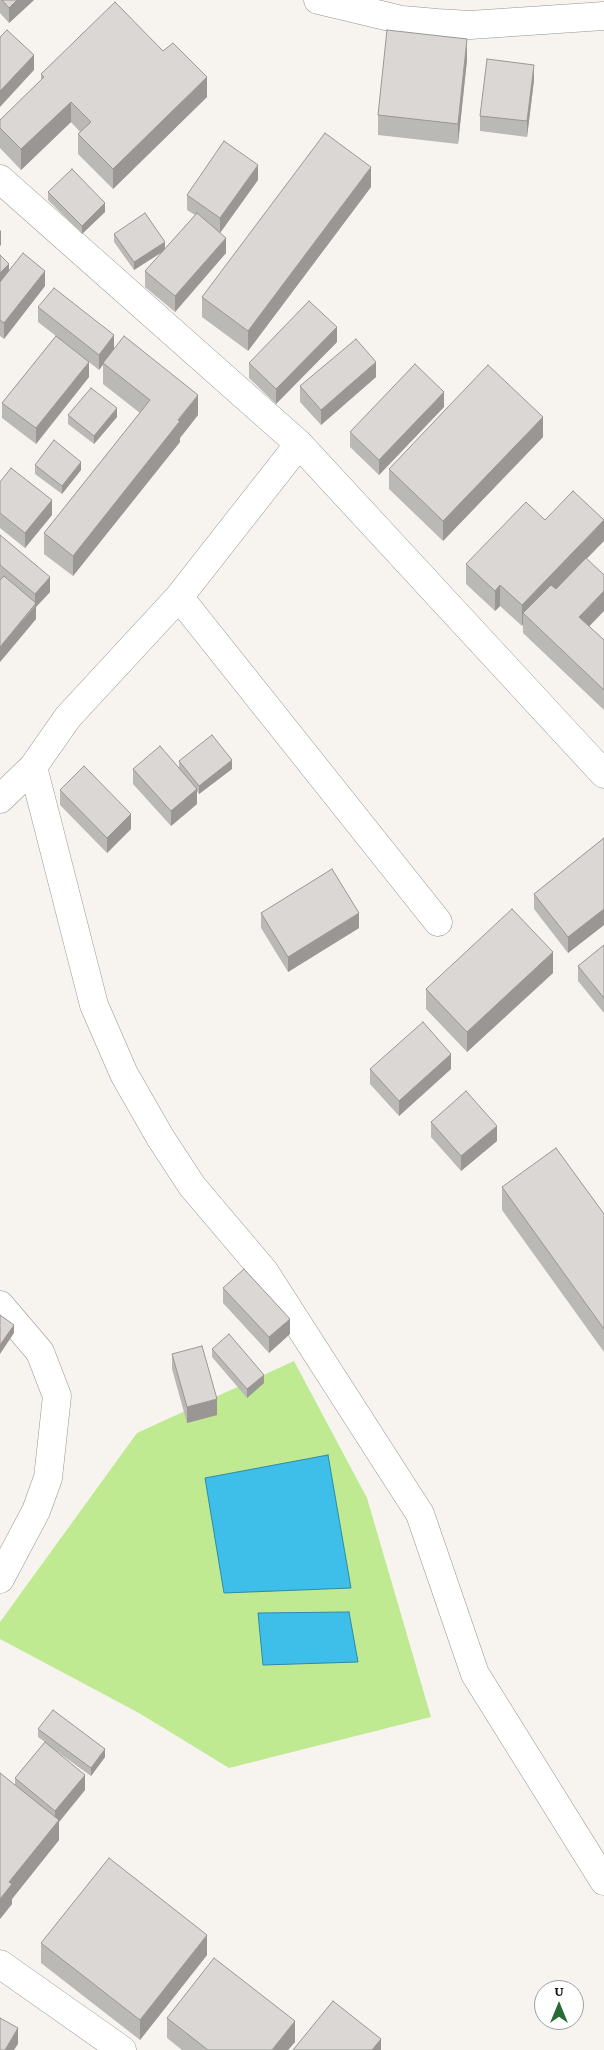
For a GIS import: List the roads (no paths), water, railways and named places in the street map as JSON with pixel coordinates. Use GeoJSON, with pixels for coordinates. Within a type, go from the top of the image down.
{"type":"FeatureCollection","features":[{"type":"Feature","properties":{"kind":"street"},"geometry":{"type":"LineString","coordinates":[[318,0],[402,20],[437,24],[470,25],[604,16]]}},
{"type":"Feature","properties":{"kind":"street"},"geometry":{"type":"LineString","coordinates":[[0,179],[299,444],[604,774]]}},
{"type":"Feature","properties":{"kind":"street"},"geometry":{"type":"LineString","coordinates":[[0,799],[33,767],[68,718],[179,597],[299,444]]}},
{"type":"Feature","properties":{"kind":"street"},"geometry":{"type":"LineString","coordinates":[[179,597],[438,922]]}},
{"type":"Feature","properties":{"kind":"street"},"geometry":{"type":"LineString","coordinates":[[33,767],[94,1005],[124,1074],[160,1137],[192,1186],[264,1271],[420,1514],[475,1674],[604,1881]]}},
{"type":"Feature","properties":{"kind":"street"},"geometry":{"type":"LineString","coordinates":[[0,1305],[40,1352],[57,1396],[48,1478],[36,1511],[0,1579]]}},
{"type":"Feature","properties":{"kind":"street"},"geometry":{"type":"LineString","coordinates":[[0,1964],[122,2050]]}},
{"type":"Feature","properties":{"kind":"water"},"geometry":{"type":"Polygon","coordinates":[[[328,1455],[351,1588],[224,1593],[205,1478],[328,1455]]]}},
{"type":"Feature","properties":{"kind":"water"},"geometry":{"type":"Polygon","coordinates":[[[349,1612],[358,1662],[263,1665],[258,1613],[349,1612]]]}}]}
